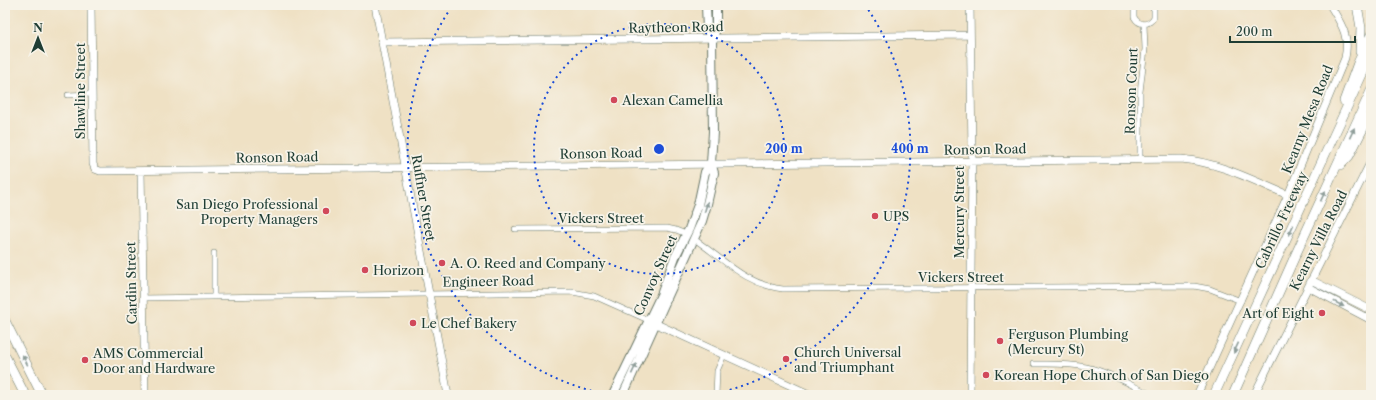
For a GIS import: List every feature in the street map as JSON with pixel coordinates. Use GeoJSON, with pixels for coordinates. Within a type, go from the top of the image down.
{"type":"FeatureCollection","features":[{"type":"Feature","properties":{"kind":"highway"},"geometry":{"type":"LineString","coordinates":[[1357,5],[1361,28],[1361,48],[1358,63]]}},
{"type":"Feature","properties":{"kind":"highway"},"geometry":{"type":"LineString","coordinates":[[1318,170],[1358,63],[1371,35]]}},
{"type":"Feature","properties":{"kind":"highway","name":"Cabrillo Freeway"},"geometry":{"type":"LineString","coordinates":[[1214,395],[1371,55]]}},
{"type":"Feature","properties":{"kind":"highway"},"geometry":{"type":"LineString","coordinates":[[1234,395],[1295,256],[1371,91]]}},
{"type":"Feature","properties":{"kind":"highway"},"geometry":{"type":"LineString","coordinates":[[1336,169],[1349,156],[1371,113]]}},
{"type":"Feature","properties":{"kind":"highway"},"geometry":{"type":"LineString","coordinates":[[5,321],[42,395]]}},
{"type":"Feature","properties":{"kind":"highway"},"geometry":{"type":"LineString","coordinates":[[5,356],[18,395]]}},
{"type":"Feature","properties":{"kind":"highway"},"geometry":{"type":"LineString","coordinates":[[5,356],[25,395]]}},
{"type":"Feature","properties":{"kind":"main road","name":"Convoy Street"},"geometry":{"type":"LineString","coordinates":[[706,5],[707,30],[712,38]]}},
{"type":"Feature","properties":{"kind":"main road","name":"Convoy Street"},"geometry":{"type":"LineString","coordinates":[[613,395],[680,269],[705,212],[714,173],[711,163],[713,136],[712,38],[716,30],[716,5]]}},
{"type":"Feature","properties":{"kind":"main road","name":"Convoy Street"},"geometry":{"type":"LineString","coordinates":[[623,395],[652,322],[675,257],[698,205],[705,172],[711,163]]}},
{"type":"Feature","properties":{"kind":"main road"},"geometry":{"type":"LineString","coordinates":[[694,238],[693,232],[698,205]]}},
{"type":"Feature","properties":{"kind":"main road"},"geometry":{"type":"LineString","coordinates":[[680,269],[679,263],[688,241],[686,234]]}},
{"type":"Feature","properties":{"kind":"street","name":"Shawline Street"},"geometry":{"type":"LineString","coordinates":[[91,5],[93,164],[95,170],[100,171]]}},
{"type":"Feature","properties":{"kind":"street","name":"Ruffner Street"},"geometry":{"type":"LineString","coordinates":[[375,5],[448,395]]}},
{"type":"Feature","properties":{"kind":"street","name":"Mercury Street"},"geometry":{"type":"LineString","coordinates":[[970,5],[972,161],[970,395]]}},
{"type":"Feature","properties":{"kind":"street"},"geometry":{"type":"LineString","coordinates":[[1137,5],[1134,10],[1134,17],[1139,23],[1144,24],[1151,21],[1154,17],[1154,9],[1150,5]]}},
{"type":"Feature","properties":{"kind":"street","name":"Kearny Mesa Road"},"geometry":{"type":"LineString","coordinates":[[1197,395],[1288,195],[1345,58],[1347,42],[1344,28],[1330,5]]}},
{"type":"Feature","properties":{"kind":"street","name":"Ronson Court"},"geometry":{"type":"LineString","coordinates":[[1140,159],[1140,92],[1144,49],[1144,24]]}},
{"type":"Feature","properties":{"kind":"street","name":"Raytheon Road"},"geometry":{"type":"LineString","coordinates":[[382,42],[970,35]]}},
{"type":"Feature","properties":{"kind":"street"},"geometry":{"type":"LineString","coordinates":[[68,95],[92,94]]}},
{"type":"Feature","properties":{"kind":"street","name":"Ronson Road"},"geometry":{"type":"LineString","coordinates":[[100,171],[711,163],[1181,159],[1202,161],[1219,166],[1288,195]]}},
{"type":"Feature","properties":{"kind":"street","name":"Kearny Villa Road"},"geometry":{"type":"LineString","coordinates":[[1254,395],[1370,165]]}},
{"type":"Feature","properties":{"kind":"street","name":"Cardin Street"},"geometry":{"type":"LineString","coordinates":[[141,171],[145,395]]}},
{"type":"Feature","properties":{"kind":"street","name":"Vickers Street"},"geometry":{"type":"LineString","coordinates":[[515,229],[667,228],[686,234]]}},
{"type":"Feature","properties":{"kind":"street","name":"Vickers Street"},"geometry":{"type":"LineString","coordinates":[[694,238],[744,276],[758,283],[776,288],[1194,286],[1210,289],[1241,300]]}},
{"type":"Feature","properties":{"kind":"street"},"geometry":{"type":"LineString","coordinates":[[214,254],[214,297]]}},
{"type":"Feature","properties":{"kind":"street"},"geometry":{"type":"LineString","coordinates":[[1311,280],[1371,310]]}},
{"type":"Feature","properties":{"kind":"street"},"geometry":{"type":"LineString","coordinates":[[1308,287],[1371,320]]}},
{"type":"Feature","properties":{"kind":"street","name":"Engineer Road"},"geometry":{"type":"LineString","coordinates":[[143,298],[581,292],[594,296],[811,395]]}},
{"type":"Feature","properties":{"kind":"street"},"geometry":{"type":"LineString","coordinates":[[716,395],[717,371],[724,355]]}},
{"type":"Feature","properties":{"kind":"street"},"geometry":{"type":"LineString","coordinates":[[1033,364],[1060,363],[1085,367],[1102,372],[1152,395]]}},
{"type":"Feature","properties":{"kind":"place","name":"Alexan Camellia"},"geometry":{"type":"Point","coordinates":[614,100]}},
{"type":"Feature","properties":{"kind":"place","name":"San Diego Professional Property Managers"},"geometry":{"type":"Point","coordinates":[326,211]}},
{"type":"Feature","properties":{"kind":"place","name":"UPS"},"geometry":{"type":"Point","coordinates":[875,216]}},
{"type":"Feature","properties":{"kind":"place","name":"A. O. Reed and Company"},"geometry":{"type":"Point","coordinates":[442,263]}},
{"type":"Feature","properties":{"kind":"place","name":"Horizon"},"geometry":{"type":"Point","coordinates":[365,270]}},
{"type":"Feature","properties":{"kind":"place","name":"Art of Eight"},"geometry":{"type":"Point","coordinates":[1322,313]}},
{"type":"Feature","properties":{"kind":"place","name":"Le Chef Bakery"},"geometry":{"type":"Point","coordinates":[413,323]}},
{"type":"Feature","properties":{"kind":"place","name":"Ferguson Plumbing (Mercury St)"},"geometry":{"type":"Point","coordinates":[1000,341]}},
{"type":"Feature","properties":{"kind":"place","name":"Church Universal and Triumphant"},"geometry":{"type":"Point","coordinates":[786,359]}},
{"type":"Feature","properties":{"kind":"place","name":"AMS Commercial Door and Hardware"},"geometry":{"type":"Point","coordinates":[85,360]}},
{"type":"Feature","properties":{"kind":"place","name":"Korean Hope Church of San Diego"},"geometry":{"type":"Point","coordinates":[986,375]}}]}
